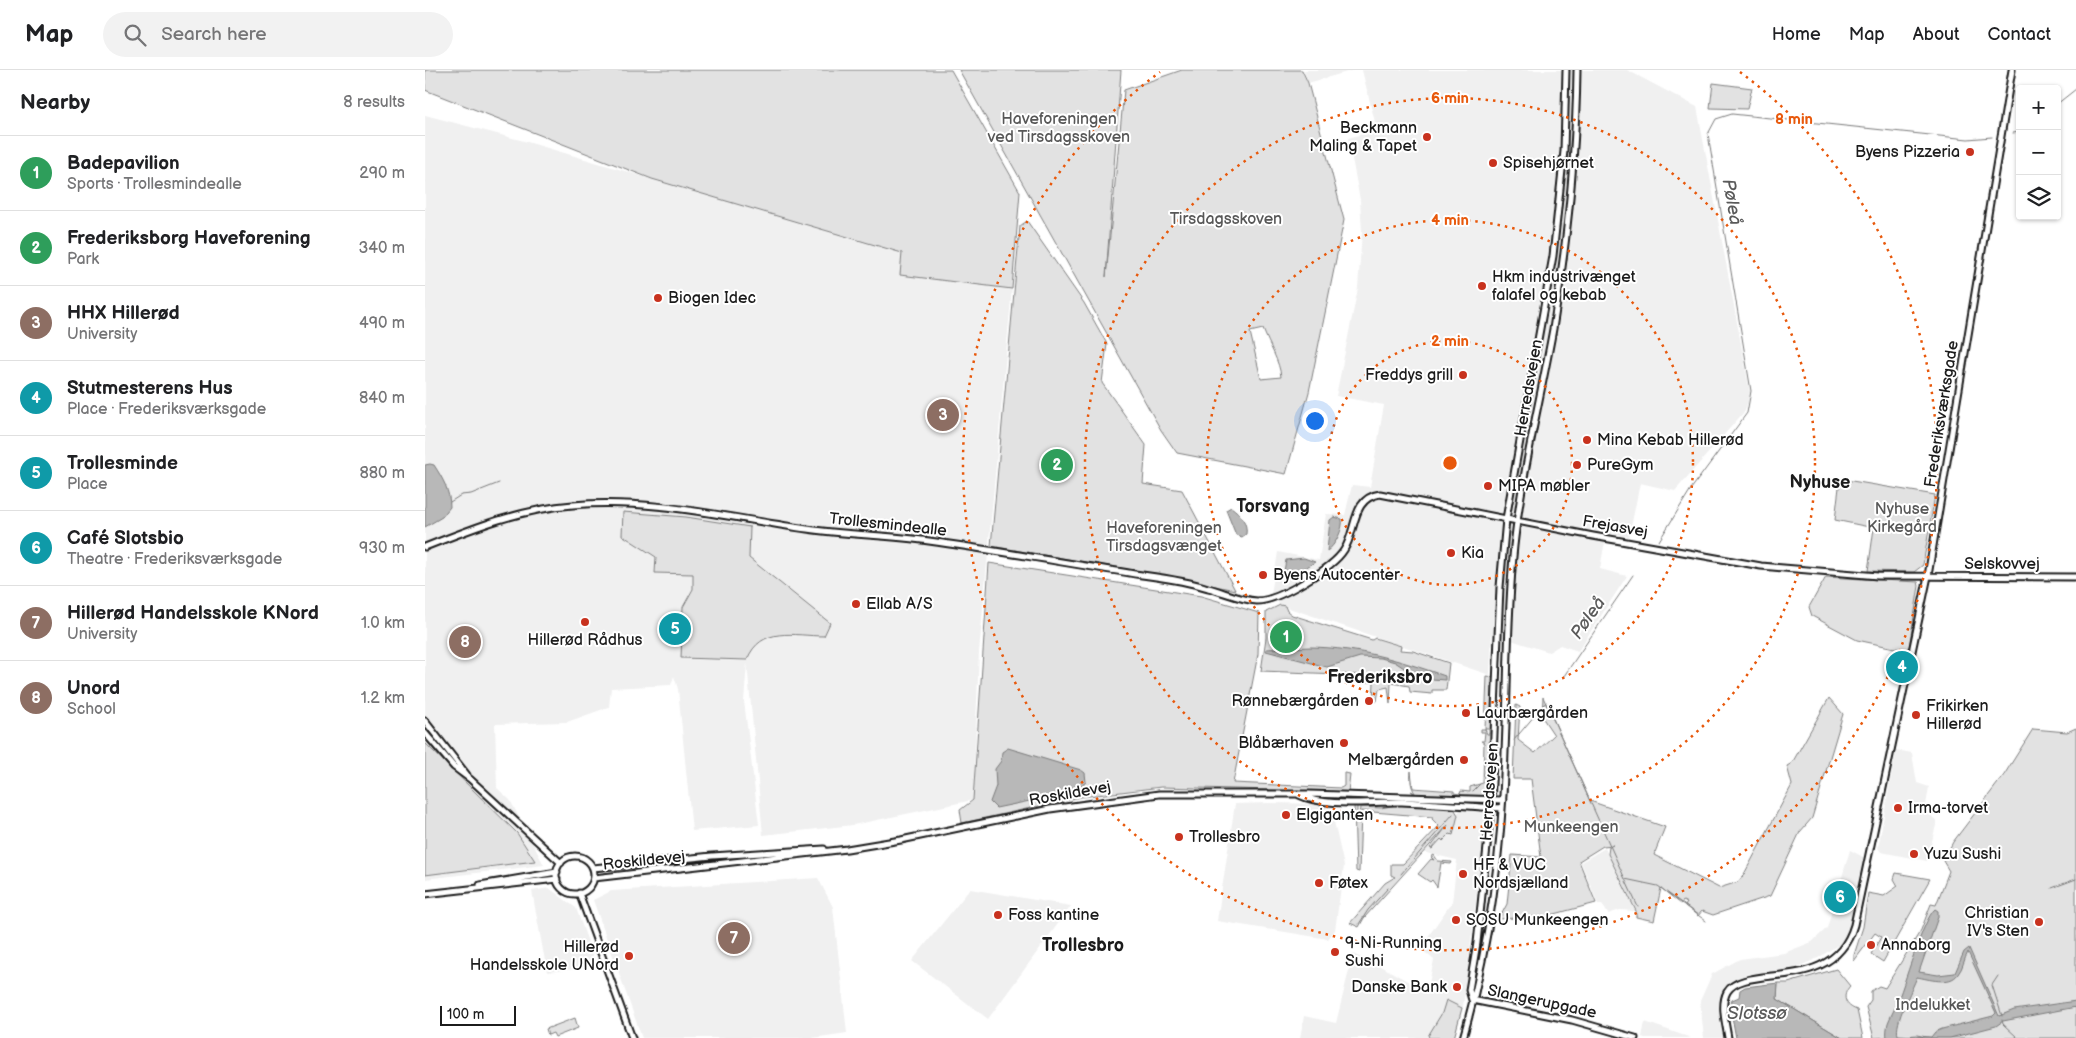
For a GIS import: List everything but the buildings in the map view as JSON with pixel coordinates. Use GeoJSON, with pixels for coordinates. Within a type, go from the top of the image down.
{"type":"FeatureCollection","features":[{"type":"Feature","properties":{"kind":"street","name":"Herredsvejen"},"geometry":{"type":"LineString","coordinates":[[1472,1000],[1469,990],[1478,935],[1492,799],[1500,587],[1506,519],[1553,256],[1564,151],[1566,70]]}},
{"type":"Feature","properties":{"kind":"street","name":"Herredsvejen"},"geometry":{"type":"LineString","coordinates":[[1472,1000],[1476,992],[1491,909],[1503,800],[1509,596],[1517,521],[1553,328],[1564,253],[1575,139],[1577,70]]}},
{"type":"Feature","properties":{"kind":"street","name":"Frederiksværksgade"},"geometry":{"type":"LineString","coordinates":[[1728,1038],[1723,1004],[1727,992],[1733,985],[1744,980],[1800,973],[1826,961],[1842,950],[1851,936],[1928,576],[2012,70]]}},
{"type":"Feature","properties":{"kind":"street","name":"Frejasvej"},"geometry":{"type":"LineString","coordinates":[[1339,557],[1348,544],[1360,504],[1376,494],[1761,566],[1878,576],[1928,576]]}},
{"type":"Feature","properties":{"kind":"street","name":"Trollesmindealle"},"geometry":{"type":"LineString","coordinates":[[425,547],[515,515],[572,505],[614,504],[655,505],[809,529],[905,538],[991,550],[1164,578],[1255,601],[1277,596],[1327,567],[1339,557]]}},
{"type":"Feature","properties":{"kind":"street","name":"Selskovvej"},"geometry":{"type":"LineString","coordinates":[[1928,576],[2076,577]]}},
{"type":"Feature","properties":{"kind":"street"},"geometry":{"type":"LineString","coordinates":[[425,721],[471,779],[561,863]]}},
{"type":"Feature","properties":{"kind":"street"},"geometry":{"type":"LineString","coordinates":[[425,733],[454,768],[471,779]]}},
{"type":"Feature","properties":{"kind":"street","name":"Roskildevej"},"geometry":{"type":"LineString","coordinates":[[594,878],[696,868],[847,849],[901,840],[1050,809],[1124,798],[1194,793],[1405,795],[1503,800]]}},
{"type":"Feature","properties":{"kind":"street","name":"Roskildevej"},"geometry":{"type":"LineString","coordinates":[[1299,795],[1308,799],[1329,801],[1405,802],[1502,808]]}},
{"type":"Feature","properties":{"kind":"street","name":"Roskildevej"},"geometry":{"type":"LineString","coordinates":[[593,868],[809,849],[847,849]]}},
{"type":"Feature","properties":{"kind":"street"},"geometry":{"type":"LineString","coordinates":[[578,856],[588,860],[593,868],[594,878],[589,887],[579,893],[567,891],[557,879],[557,872],[561,863],[569,857],[578,856]]}},
{"type":"Feature","properties":{"kind":"street","name":"Roskildevej"},"geometry":{"type":"LineString","coordinates":[[694,858],[696,868]]}},
{"type":"Feature","properties":{"kind":"street"},"geometry":{"type":"LineString","coordinates":[[472,887],[495,881],[557,872]]}},
{"type":"Feature","properties":{"kind":"street"},"geometry":{"type":"LineString","coordinates":[[425,894],[472,887],[557,879]]}},
{"type":"Feature","properties":{"kind":"street"},"geometry":{"type":"LineString","coordinates":[[579,893],[632,1038]]}},
{"type":"Feature","properties":{"kind":"street"},"geometry":{"type":"LineString","coordinates":[[1463,1038],[1472,1000]]}},
{"type":"Feature","properties":{"kind":"street","name":"Slangerupgade"},"geometry":{"type":"LineString","coordinates":[[1472,1000],[1572,1020],[1635,1038]]}},
{"type":"Feature","properties":{"kind":"shaded area"},"geometry":{"type":"Polygon","coordinates":[[[1304,70],[1354,70],[1308,83],[1304,70]]]}},
{"type":"Feature","properties":{"kind":"shaded area"},"geometry":{"type":"Polygon","coordinates":[[[1362,70],[1627,70],[1697,107],[1750,392],[1748,403],[1744,412],[1675,491],[1640,483],[1629,537],[1612,533],[1604,546],[1600,569],[1627,576],[1578,651],[1560,645],[1549,652],[1492,634],[1490,675],[1280,605],[1271,594],[1278,552],[1319,560],[1326,514],[1345,515],[1352,485],[1370,487],[1384,405],[1336,396],[1358,288],[1362,232],[1360,200],[1348,138],[1377,130],[1362,70]]]}},
{"type":"Feature","properties":{"kind":"shaded area"},"geometry":{"type":"Polygon","coordinates":[[[425,115],[524,141],[902,253],[901,275],[1012,289],[979,652],[973,800],[853,825],[763,835],[747,663],[744,701],[759,825],[692,831],[678,689],[674,676],[671,685],[611,688],[609,707],[567,722],[495,724],[497,788],[510,800],[544,865],[425,879],[425,115]]]}},
{"type":"Feature","properties":{"kind":"shaded area"},"geometry":{"type":"Polygon","coordinates":[[[1896,750],[1912,753],[1917,783],[1929,787],[1925,811],[1937,821],[1927,861],[1881,852],[1878,848],[1896,750]]]}},
{"type":"Feature","properties":{"kind":"shaded area"},"geometry":{"type":"Polygon","coordinates":[[[1235,804],[1330,804],[1344,866],[1335,930],[1328,939],[1217,921],[1235,804]]]}},
{"type":"Feature","properties":{"kind":"shaded area"},"geometry":{"type":"Polygon","coordinates":[[[1461,809],[1487,810],[1463,1007],[1455,1038],[1300,1038],[1304,1016],[1336,1023],[1353,954],[1386,969],[1427,992],[1434,960],[1420,948],[1452,902],[1457,860],[1422,852],[1461,809]]]}},
{"type":"Feature","properties":{"kind":"shaded area","name":"Munkeengen"},"geometry":{"type":"Polygon","coordinates":[[[1605,848],[1635,911],[1620,910],[1608,914],[1602,904],[1598,904],[1581,862],[1605,848]]]}},
{"type":"Feature","properties":{"kind":"shaded area"},"geometry":{"type":"Polygon","coordinates":[[[1850,850],[1865,858],[1848,934],[1841,943],[1818,958],[1791,970],[1747,974],[1728,985],[1721,1005],[1725,1038],[1704,1038],[1700,1001],[1712,974],[1740,959],[1784,953],[1812,942],[1827,928],[1850,850]]]}},
{"type":"Feature","properties":{"kind":"shaded area"},"geometry":{"type":"Polygon","coordinates":[[[818,878],[833,907],[847,1033],[812,1038],[642,1038],[593,900],[611,891],[818,878]]]}},
{"type":"Feature","properties":{"kind":"shaded area"},"geometry":{"type":"Polygon","coordinates":[[[549,888],[576,908],[596,965],[594,967],[547,972],[532,891],[549,888]]]}},
{"type":"Feature","properties":{"kind":"shaded area"},"geometry":{"type":"Polygon","coordinates":[[[970,889],[1071,906],[988,1019],[912,961],[970,889]]]}},
{"type":"Feature","properties":{"kind":"shaded area"},"geometry":{"type":"Polygon","coordinates":[[[1645,1022],[1691,1038],[1642,1037],[1645,1022]]]}},
{"type":"Feature","properties":{"kind":"green space"},"geometry":{"type":"Polygon","coordinates":[[[425,70],[951,70],[1020,192],[1012,289],[900,275],[902,253],[652,179],[425,90],[425,70]]]}},
{"type":"Feature","properties":{"kind":"green space","name":"Tirsdagsskoven"},"geometry":{"type":"Polygon","coordinates":[[[959,70],[1121,70],[1106,277],[1124,90],[1182,70],[1302,70],[1308,83],[1344,220],[1309,392],[1286,474],[1177,453],[1161,430],[959,70]],[[1263,329],[1250,332],[1261,379],[1281,377],[1276,359],[1263,329]]]}},
{"type":"Feature","properties":{"kind":"green space"},"geometry":{"type":"Polygon","coordinates":[[[1713,83],[1752,88],[1747,109],[1710,108],[1713,83]]]}},
{"type":"Feature","properties":{"kind":"green space","name":"Haveforeningen Tirsdagsvænget"},"geometry":{"type":"Polygon","coordinates":[[[1027,221],[1084,303],[1107,344],[1102,383],[1146,445],[1143,484],[1182,490],[1235,590],[1167,576],[991,546],[1020,226],[1027,221]]]}},
{"type":"Feature","properties":{"kind":"green space","name":"Nyhuse Kirkegård"},"geometry":{"type":"Polygon","coordinates":[[[1840,479],[1935,495],[1923,565],[1914,572],[1868,571],[1874,528],[1835,520],[1840,479]]]}},
{"type":"Feature","properties":{"kind":"green space"},"geometry":{"type":"Polygon","coordinates":[[[623,512],[686,517],[750,527],[749,558],[830,623],[824,636],[790,634],[770,637],[761,641],[753,649],[747,660],[681,658],[683,607],[693,589],[693,574],[655,573],[656,557],[622,535],[623,512]]]}},
{"type":"Feature","properties":{"kind":"green space"},"geometry":{"type":"Polygon","coordinates":[[[989,563],[1201,596],[1259,613],[1258,654],[1233,783],[1341,788],[1344,786],[1344,773],[1350,774],[1348,792],[1161,787],[1081,797],[962,823],[960,810],[973,800],[989,563]]]}},
{"type":"Feature","properties":{"kind":"green space","name":"Nyhuse Kirkegård"},"geometry":{"type":"Polygon","coordinates":[[[1826,577],[1918,582],[1919,586],[1909,647],[1904,650],[1857,640],[1812,616],[1809,607],[1826,577]]]}},
{"type":"Feature","properties":{"kind":"green space"},"geometry":{"type":"Polygon","coordinates":[[[1280,605],[1285,606],[1292,615],[1372,640],[1375,638],[1401,646],[1400,650],[1413,651],[1449,663],[1446,690],[1432,690],[1432,694],[1410,692],[1409,686],[1391,683],[1390,704],[1388,687],[1379,689],[1377,701],[1373,702],[1374,682],[1365,682],[1365,675],[1261,671],[1266,638],[1266,612],[1280,605]]]}},
{"type":"Feature","properties":{"kind":"green space"},"geometry":{"type":"Polygon","coordinates":[[[1487,676],[1494,677],[1490,791],[1483,797],[1415,794],[1411,791],[1415,793],[1413,788],[1454,791],[1454,793],[1460,794],[1461,791],[1470,792],[1470,787],[1483,783],[1484,743],[1481,741],[1484,741],[1485,732],[1481,732],[1481,729],[1485,729],[1487,676]]]}},
{"type":"Feature","properties":{"kind":"green space"},"geometry":{"type":"Polygon","coordinates":[[[1543,697],[1590,801],[1665,827],[1654,855],[1719,888],[1738,882],[1743,876],[1792,785],[1787,766],[1792,763],[1829,698],[1843,714],[1812,818],[1800,832],[1770,896],[1713,915],[1702,911],[1698,916],[1685,906],[1687,903],[1683,901],[1681,904],[1661,888],[1654,921],[1636,917],[1636,911],[1608,854],[1609,847],[1613,845],[1603,846],[1579,861],[1596,903],[1547,916],[1499,919],[1507,904],[1512,855],[1541,857],[1531,779],[1513,779],[1516,705],[1520,707],[1518,740],[1535,753],[1554,735],[1542,717],[1543,697]]]}},
{"type":"Feature","properties":{"kind":"green space","name":"Indelukket"},"geometry":{"type":"Polygon","coordinates":[[[2076,728],[2076,1038],[1931,1038],[1917,1035],[1874,1038],[1866,1007],[1871,1000],[1871,991],[1879,986],[1885,988],[1921,930],[1931,904],[1936,905],[1949,871],[1943,861],[1953,842],[2004,775],[2033,729],[2067,732],[2076,728]]]}},
{"type":"Feature","properties":{"kind":"green space"},"geometry":{"type":"Polygon","coordinates":[[[425,743],[517,833],[535,861],[425,875],[425,743]]]}},
{"type":"Feature","properties":{"kind":"green space"},"geometry":{"type":"Polygon","coordinates":[[[1357,804],[1368,805],[1357,807],[1357,816],[1359,817],[1360,807],[1381,808],[1396,805],[1456,808],[1455,810],[1458,815],[1453,835],[1450,834],[1443,841],[1441,839],[1432,849],[1430,848],[1448,825],[1364,918],[1359,927],[1350,923],[1385,883],[1395,877],[1391,875],[1391,864],[1403,864],[1439,826],[1432,819],[1433,817],[1361,811],[1359,872],[1356,871],[1354,806],[1357,804]]]}},
{"type":"Feature","properties":{"kind":"green space"},"geometry":{"type":"Polygon","coordinates":[[[1434,855],[1438,861],[1452,862],[1451,864],[1441,863],[1437,887],[1432,880],[1430,882],[1418,874],[1431,859],[1434,860],[1431,857],[1434,855]]]}},
{"type":"Feature","properties":{"kind":"green space"},"geometry":{"type":"Polygon","coordinates":[[[1896,873],[1930,879],[1883,962],[1871,954],[1881,937],[1875,933],[1854,961],[1854,955],[1863,927],[1868,893],[1884,896],[1898,886],[1894,879],[1896,873]]]}},
{"type":"Feature","properties":{"kind":"green space"},"geometry":{"type":"Polygon","coordinates":[[[1836,969],[1850,986],[1845,997],[1847,1003],[1857,1010],[1863,1038],[1842,1038],[1777,999],[1778,983],[1788,983],[1836,969]]]}},
{"type":"Feature","properties":{"kind":"green space"},"geometry":{"type":"Polygon","coordinates":[[[1446,1000],[1462,1008],[1454,1038],[1430,1038],[1428,1036],[1442,1013],[1446,1000]]]}},
{"type":"Feature","properties":{"kind":"green space"},"geometry":{"type":"Polygon","coordinates":[[[575,1018],[578,1028],[555,1037],[553,1033],[548,1035],[546,1029],[575,1018]]]}},
{"type":"Feature","properties":{"kind":"water"},"geometry":{"type":"Polygon","coordinates":[[[425,465],[434,465],[445,485],[450,507],[442,517],[425,527],[425,465]]]}},
{"type":"Feature","properties":{"kind":"water"},"geometry":{"type":"Polygon","coordinates":[[[1231,507],[1245,522],[1246,534],[1242,537],[1236,535],[1226,510],[1231,507]]]}},
{"type":"Feature","properties":{"kind":"water"},"geometry":{"type":"Polygon","coordinates":[[[1334,517],[1342,519],[1342,527],[1336,541],[1327,551],[1330,520],[1334,517]]]}},
{"type":"Feature","properties":{"kind":"water"},"geometry":{"type":"Polygon","coordinates":[[[1304,558],[1315,562],[1288,578],[1283,577],[1286,560],[1304,558]]]}},
{"type":"Feature","properties":{"kind":"water"},"geometry":{"type":"Polygon","coordinates":[[[1311,647],[1363,652],[1445,676],[1445,680],[1419,678],[1395,662],[1381,658],[1360,657],[1327,667],[1266,651],[1266,649],[1311,647]]]}},
{"type":"Feature","properties":{"kind":"water"},"geometry":{"type":"Polygon","coordinates":[[[1008,748],[1081,770],[1085,773],[1086,782],[1073,792],[996,808],[990,802],[996,786],[995,769],[1001,761],[1002,752],[1008,748]]]}},
{"type":"Feature","properties":{"kind":"water"},"geometry":{"type":"Polygon","coordinates":[[[1935,909],[1938,911],[1938,917],[1919,972],[1938,975],[1955,973],[1964,952],[1969,948],[1999,1016],[2014,1010],[2076,1001],[2076,1007],[2003,1021],[1996,1026],[1950,1038],[1887,1038],[1888,1023],[1919,939],[1930,915],[1935,909]],[[1968,952],[1958,974],[1950,980],[1939,981],[1917,977],[1901,1015],[1897,1030],[1898,1035],[1931,1037],[1935,1032],[1942,1029],[1993,1016],[1996,1013],[1968,952]]]}},
{"type":"Feature","properties":{"kind":"water","name":"Slotssø"},"geometry":{"type":"Polygon","coordinates":[[[1778,983],[1777,999],[1842,1038],[1736,1038],[1730,1006],[1732,1000],[1739,997],[1740,990],[1745,987],[1778,983]]]}},
{"type":"Feature","properties":{"kind":"waterway","name":"Pøleå"},"geometry":{"type":"LineString","coordinates":[[2061,101],[2076,89]]}},
{"type":"Feature","properties":{"kind":"waterway","name":"Pøleå"},"geometry":{"type":"LineString","coordinates":[[1659,541],[1691,489],[1747,413],[1751,391],[1708,134],[1716,119],[1732,114],[1968,139],[1992,137]]}},
{"type":"Feature","properties":{"kind":"waterway"},"geometry":{"type":"LineString","coordinates":[[450,502],[461,495],[471,494],[499,483]]}},
{"type":"Feature","properties":{"kind":"waterway","name":"Pøleå"},"geometry":{"type":"LineString","coordinates":[[1564,676],[1633,575]]}},
{"type":"Feature","properties":{"kind":"waterway","name":"Pøleå"},"geometry":{"type":"LineString","coordinates":[[1514,740],[1546,702]]}},
{"type":"Feature","properties":{"kind":"waterway"},"geometry":{"type":"LineString","coordinates":[[1546,703],[1625,879],[1658,886],[1706,921]]}},
{"type":"Feature","properties":{"kind":"waterway","name":"Pøleå"},"geometry":{"type":"LineString","coordinates":[[1473,791],[1480,784]]}},
{"type":"Feature","properties":{"kind":"waterway","name":"Pøleå"},"geometry":{"type":"LineString","coordinates":[[1401,874],[1453,814]]}},
{"type":"Feature","properties":{"kind":"waterway"},"geometry":{"type":"LineString","coordinates":[[2052,888],[2076,879]]}},
{"type":"Feature","properties":{"kind":"waterway"},"geometry":{"type":"LineString","coordinates":[[1626,881],[1638,907]]}},
{"type":"Feature","properties":{"kind":"waterway","name":"Pøleå"},"geometry":{"type":"LineString","coordinates":[[1359,924],[1368,910],[1388,888]]}},
{"type":"Feature","properties":{"kind":"waterway"},"geometry":{"type":"LineString","coordinates":[[1998,976],[1992,985],[2002,1016]]}},
{"type":"Feature","properties":{"kind":"waterway"},"geometry":{"type":"LineString","coordinates":[[2002,1020],[2003,1024],[2018,1038]]}},
{"type":"Feature","properties":{"kind":"place","name":"Beckmann Maling & Tapet"},"geometry":{"type":"Point","coordinates":[1427,137]}},
{"type":"Feature","properties":{"kind":"place","name":"Byens Pizzeria"},"geometry":{"type":"Point","coordinates":[1970,152]}},
{"type":"Feature","properties":{"kind":"place","name":"Spisehjørnet"},"geometry":{"type":"Point","coordinates":[1493,163]}},
{"type":"Feature","properties":{"kind":"place","name":"Hkm industrivænget falafel og kebab"},"geometry":{"type":"Point","coordinates":[1482,286]}},
{"type":"Feature","properties":{"kind":"place","name":"Biogen Idec"},"geometry":{"type":"Point","coordinates":[658,298]}},
{"type":"Feature","properties":{"kind":"place","name":"Freddys grill"},"geometry":{"type":"Point","coordinates":[1463,375]}},
{"type":"Feature","properties":{"kind":"place","name":"HHX Hillerød"},"geometry":{"type":"Point","coordinates":[943,415]}},
{"type":"Feature","properties":{"kind":"place","name":"Mina Kebab Hillerød"},"geometry":{"type":"Point","coordinates":[1587,440]}},
{"type":"Feature","properties":{"kind":"place","name":"Frederiksborg Haveforening"},"geometry":{"type":"Point","coordinates":[1057,465]}},
{"type":"Feature","properties":{"kind":"place","name":"PureGym"},"geometry":{"type":"Point","coordinates":[1577,465]}},
{"type":"Feature","properties":{"kind":"place","name":"MIPA møbler"},"geometry":{"type":"Point","coordinates":[1488,486]}},
{"type":"Feature","properties":{"kind":"place","name":"Kia"},"geometry":{"type":"Point","coordinates":[1451,553]}},
{"type":"Feature","properties":{"kind":"place","name":"Byens Autocenter"},"geometry":{"type":"Point","coordinates":[1263,575]}},
{"type":"Feature","properties":{"kind":"place","name":"Ellab A/S"},"geometry":{"type":"Point","coordinates":[856,604]}},
{"type":"Feature","properties":{"kind":"place","name":"Hillerød Rådhus"},"geometry":{"type":"Point","coordinates":[585,622]}},
{"type":"Feature","properties":{"kind":"place","name":"Trollesminde"},"geometry":{"type":"Point","coordinates":[675,629]}},
{"type":"Feature","properties":{"kind":"place","name":"Badepavilion"},"geometry":{"type":"Point","coordinates":[1286,637]}},
{"type":"Feature","properties":{"kind":"place","name":"Unord"},"geometry":{"type":"Point","coordinates":[465,642]}},
{"type":"Feature","properties":{"kind":"place","name":"Stutmesterens Hus"},"geometry":{"type":"Point","coordinates":[1902,667]}},
{"type":"Feature","properties":{"kind":"place","name":"Rønnebærgården"},"geometry":{"type":"Point","coordinates":[1369,701]}},
{"type":"Feature","properties":{"kind":"place","name":"Laurbærgården"},"geometry":{"type":"Point","coordinates":[1466,713]}},
{"type":"Feature","properties":{"kind":"place","name":"Frikirken Hillerød"},"geometry":{"type":"Point","coordinates":[1916,715]}},
{"type":"Feature","properties":{"kind":"place","name":"Blåbærhaven"},"geometry":{"type":"Point","coordinates":[1344,743]}},
{"type":"Feature","properties":{"kind":"place","name":"Melbærgården"},"geometry":{"type":"Point","coordinates":[1464,760]}},
{"type":"Feature","properties":{"kind":"place","name":"Irma-torvet"},"geometry":{"type":"Point","coordinates":[1898,808]}},
{"type":"Feature","properties":{"kind":"place","name":"Elgiganten"},"geometry":{"type":"Point","coordinates":[1286,815]}},
{"type":"Feature","properties":{"kind":"place","name":"Trollesbro"},"geometry":{"type":"Point","coordinates":[1179,837]}},
{"type":"Feature","properties":{"kind":"place","name":"Yuzu Sushi"},"geometry":{"type":"Point","coordinates":[1914,854]}},
{"type":"Feature","properties":{"kind":"place","name":"HF & VUC Nordsjælland"},"geometry":{"type":"Point","coordinates":[1463,874]}},
{"type":"Feature","properties":{"kind":"place","name":"Føtex"},"geometry":{"type":"Point","coordinates":[1319,883]}},
{"type":"Feature","properties":{"kind":"place","name":"Café Slotsbio"},"geometry":{"type":"Point","coordinates":[1840,897]}},
{"type":"Feature","properties":{"kind":"place","name":"Foss kantine"},"geometry":{"type":"Point","coordinates":[998,915]}},
{"type":"Feature","properties":{"kind":"place","name":"SOSU Munkeengen"},"geometry":{"type":"Point","coordinates":[1456,920]}},
{"type":"Feature","properties":{"kind":"place","name":"Christian IV's Sten"},"geometry":{"type":"Point","coordinates":[2039,922]}},
{"type":"Feature","properties":{"kind":"place","name":"Hillerød Handelsskole KNord"},"geometry":{"type":"Point","coordinates":[734,938]}},
{"type":"Feature","properties":{"kind":"place","name":"Annaborg"},"geometry":{"type":"Point","coordinates":[1871,945]}},
{"type":"Feature","properties":{"kind":"place","name":"9-Ni-Running Sushi"},"geometry":{"type":"Point","coordinates":[1335,952]}},
{"type":"Feature","properties":{"kind":"place","name":"Hillerød Handelsskole UNord"},"geometry":{"type":"Point","coordinates":[629,956]}},
{"type":"Feature","properties":{"kind":"place","name":"Danske Bank"},"geometry":{"type":"Point","coordinates":[1457,987]}},
{"type":"Feature","properties":{"kind":"district","name":"Nyhuse"},"geometry":{"type":"Point","coordinates":[1820,482]}},
{"type":"Feature","properties":{"kind":"district","name":"Torsvang"},"geometry":{"type":"Point","coordinates":[1273,506]}},
{"type":"Feature","properties":{"kind":"district","name":"Frederiksbro"},"geometry":{"type":"Point","coordinates":[1380,677]}},
{"type":"Feature","properties":{"kind":"district","name":"Trollesbro"},"geometry":{"type":"Point","coordinates":[1083,945]}},
{"type":"Feature","properties":{"kind":"park label","name":"Haveforeningen ved Tirsdagsskoven"},"geometry":{"type":"Point","coordinates":[1059,128]}}]}
